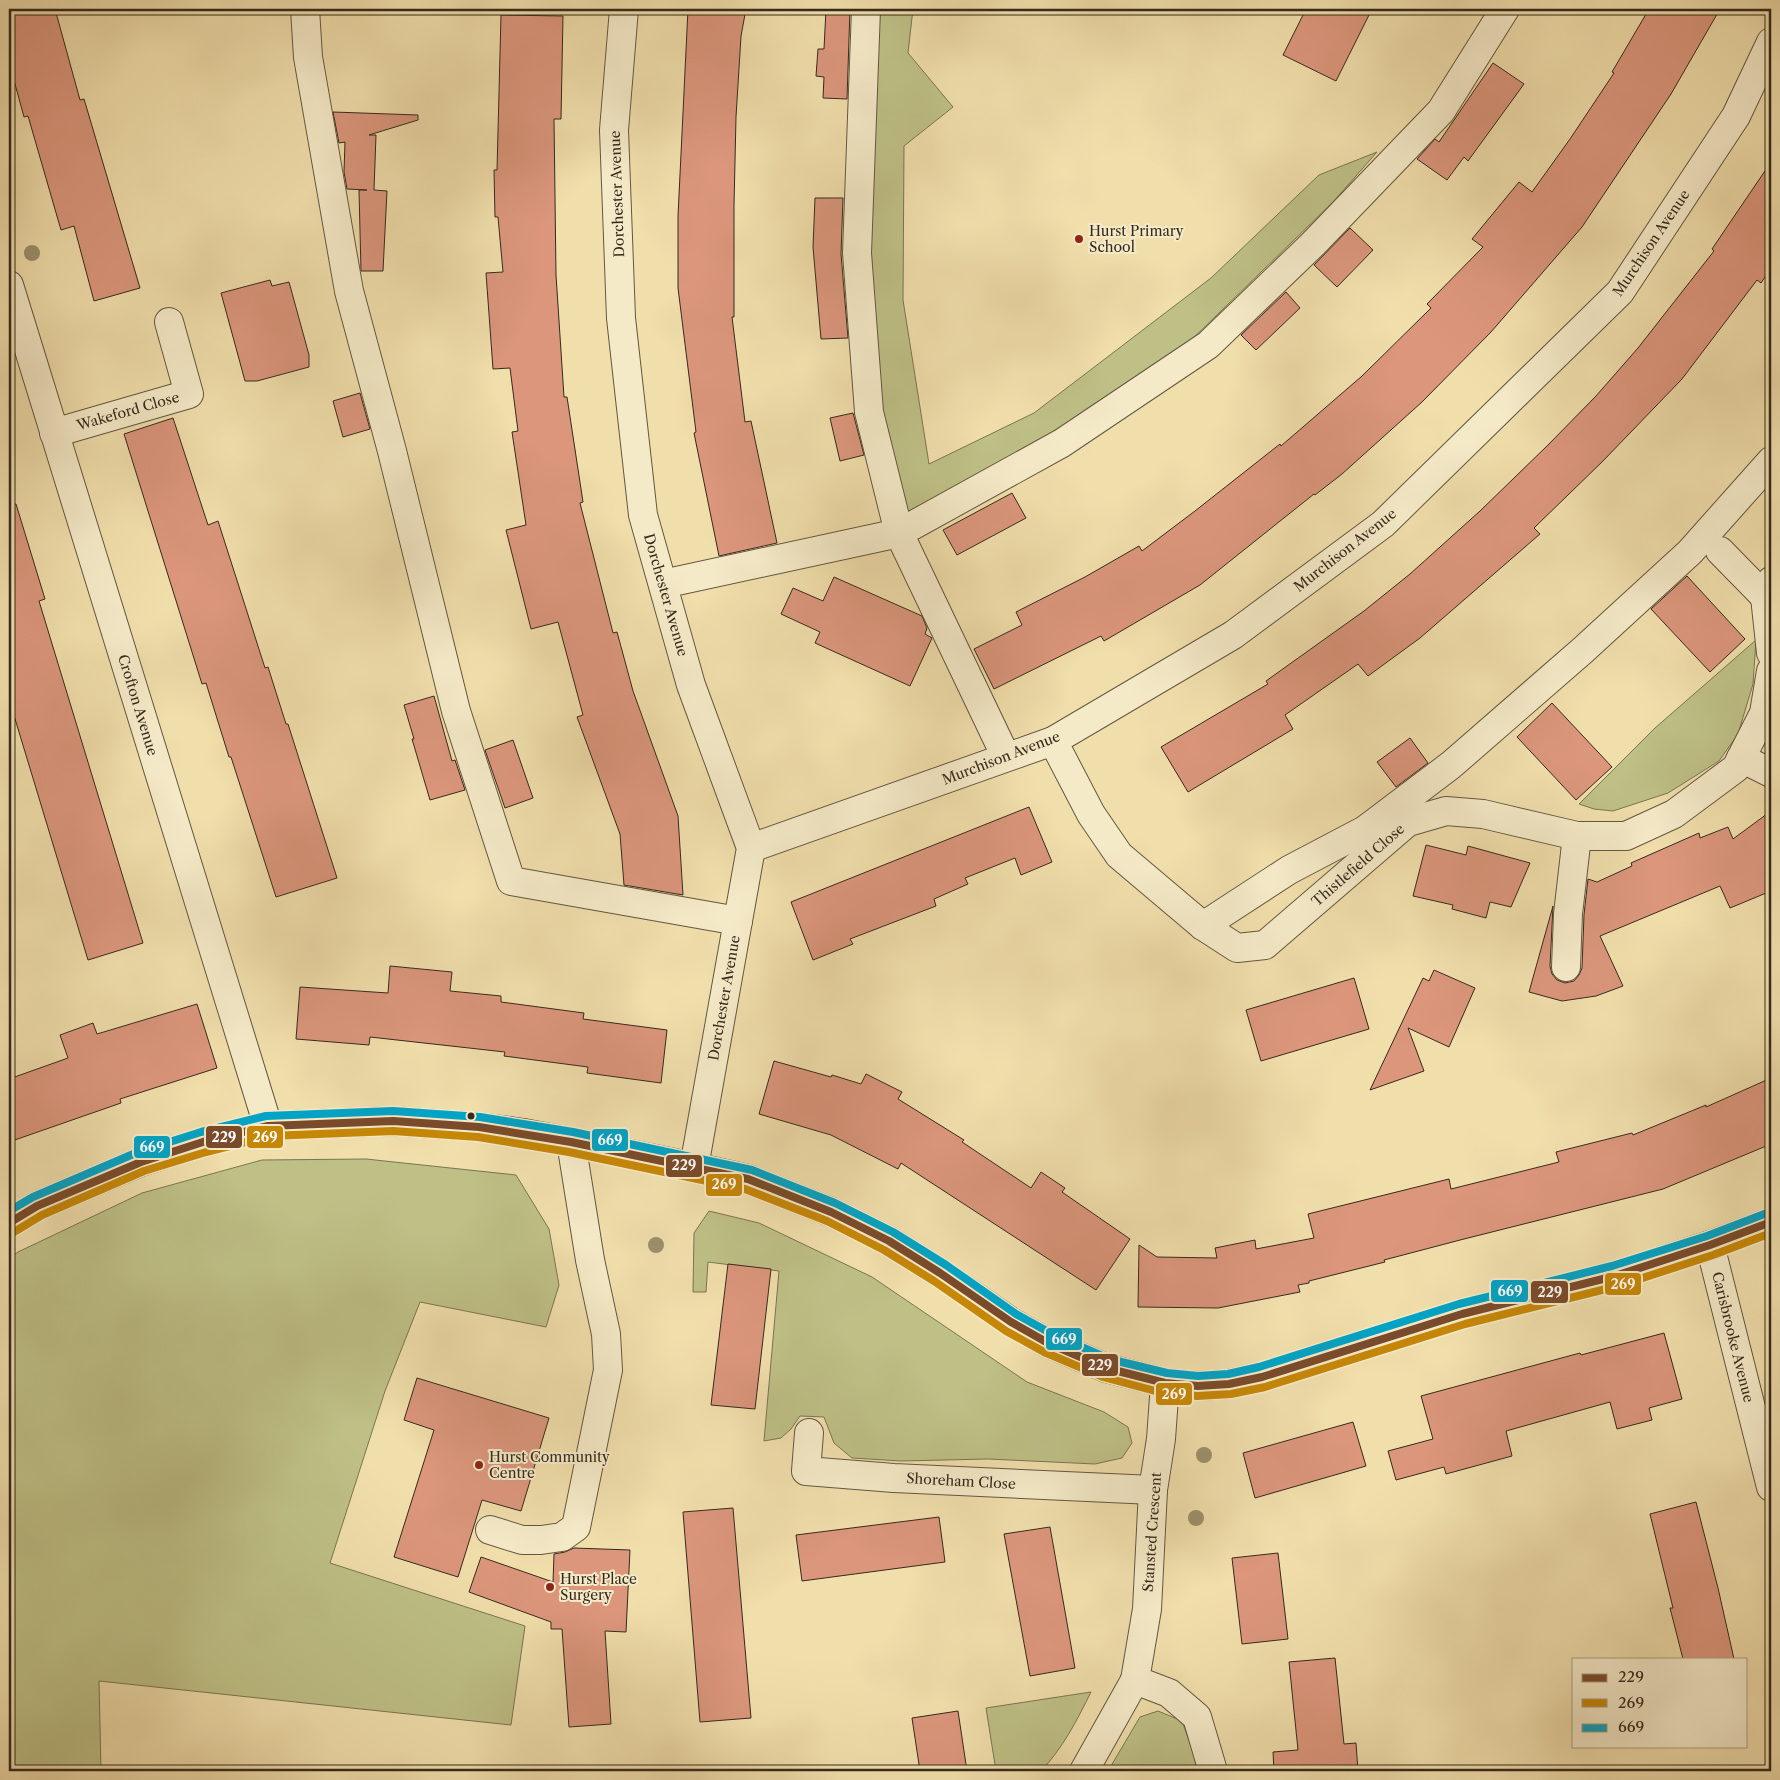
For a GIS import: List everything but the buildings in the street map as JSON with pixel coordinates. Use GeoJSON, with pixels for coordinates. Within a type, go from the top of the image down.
{"type":"FeatureCollection","features":[{"type":"Feature","properties":{"kind":"main road"},"geometry":{"type":"LineString","coordinates":[[9,1223],[45,1203],[141,1162],[203,1142],[268,1126],[393,1121],[479,1127],[523,1133],[748,1179],[831,1212],[889,1241],[940,1273],[1011,1322],[1048,1343],[1106,1368],[1165,1383],[1198,1386],[1229,1384],[1262,1377],[1462,1314],[1615,1276],[1710,1245],[1771,1222]]}},
{"type":"Feature","properties":{"kind":"street"},"geometry":{"type":"LineString","coordinates":[[305,9],[308,57],[349,291],[392,451],[456,710],[511,881],[738,921]]}},
{"type":"Feature","properties":{"kind":"street","name":"Dorchester Avenue"},"geometry":{"type":"LineString","coordinates":[[624,9],[614,130],[621,318],[644,515],[691,685],[751,848],[694,1167]]}},
{"type":"Feature","properties":{"kind":"street"},"geometry":{"type":"LineString","coordinates":[[866,9],[857,253],[869,412],[899,533],[1006,757]]}},
{"type":"Feature","properties":{"kind":"street"},"geometry":{"type":"LineString","coordinates":[[662,584],[899,533],[1062,443],[1208,345],[1313,244],[1441,111],[1505,9]]}},
{"type":"Feature","properties":{"kind":"street","name":"Murchison Avenue"},"geometry":{"type":"LineString","coordinates":[[751,848],[1052,741],[1233,635],[1383,524],[1620,292],[1736,116],[1771,42]]}},
{"type":"Feature","properties":{"kind":"street","name":"Crofton Avenue"},"geometry":{"type":"LineString","coordinates":[[9,285],[268,1126]]}},
{"type":"Feature","properties":{"kind":"street","name":"Wakeford Close"},"geometry":{"type":"LineString","coordinates":[[54,432],[189,394],[169,322]]}},
{"type":"Feature","properties":{"kind":"street"},"geometry":{"type":"LineString","coordinates":[[1203,926],[1289,870],[1365,830],[1452,764],[1582,651],[1690,552],[1771,461]]}},
{"type":"Feature","properties":{"kind":"street"},"geometry":{"type":"LineString","coordinates":[[1720,551],[1768,589],[1771,653]]}},
{"type":"Feature","properties":{"kind":"street","name":"Thistlefield Close"},"geometry":{"type":"LineString","coordinates":[[1052,741],[1091,814],[1119,855],[1203,926],[1237,948],[1265,945],[1408,822],[1446,811],[1483,814],[1577,836],[1626,836],[1674,814],[1736,768],[1764,712],[1771,671]]}},
{"type":"Feature","properties":{"kind":"street"},"geometry":{"type":"LineString","coordinates":[[1741,758],[1771,773]]}},
{"type":"Feature","properties":{"kind":"street"},"geometry":{"type":"LineString","coordinates":[[1566,967],[1568,914],[1577,836]]}},
{"type":"Feature","properties":{"kind":"street"},"geometry":{"type":"LineString","coordinates":[[490,1530],[522,1540],[562,1537],[576,1527],[590,1463],[608,1370],[606,1334],[590,1260],[570,1142]]}},
{"type":"Feature","properties":{"kind":"street","name":"Carisbrooke Avenue"},"geometry":{"type":"LineString","coordinates":[[1710,1245],[1771,1487]]}},
{"type":"Feature","properties":{"kind":"street","name":"Stansted Crescent"},"geometry":{"type":"LineString","coordinates":[[1084,1771],[1135,1680],[1147,1609],[1153,1490],[1161,1439],[1165,1383]]}},
{"type":"Feature","properties":{"kind":"street","name":"Shoreham Close"},"geometry":{"type":"LineString","coordinates":[[809,1433],[806,1471],[894,1478],[1153,1490]]}},
{"type":"Feature","properties":{"kind":"street"},"geometry":{"type":"LineString","coordinates":[[1135,1680],[1169,1693],[1197,1718],[1213,1771]]}},
{"type":"Feature","properties":{"kind":"green space"},"geometry":{"type":"Polygon","coordinates":[[[873,9],[913,9],[908,53],[953,107],[904,146],[903,300],[929,464],[1034,413],[1211,278],[1319,175],[1377,152],[1333,202],[1184,347],[1042,444],[901,523],[880,436],[864,277],[873,9]]]}},
{"type":"Feature","properties":{"kind":"green space"},"geometry":{"type":"Polygon","coordinates":[[[1756,640],[1753,684],[1738,734],[1719,761],[1668,793],[1613,811],[1594,809],[1579,804],[1655,728],[1756,640]]]}},
{"type":"Feature","properties":{"kind":"green space"},"geometry":{"type":"Polygon","coordinates":[[[366,1159],[516,1175],[549,1229],[559,1285],[546,1327],[420,1302],[385,1391],[330,1563],[525,1626],[511,1725],[99,1681],[101,1771],[9,1771],[9,1259],[18,1252],[142,1193],[262,1160],[366,1159]]]}},
{"type":"Feature","properties":{"kind":"green space"},"geometry":{"type":"Polygon","coordinates":[[[709,1211],[759,1223],[872,1277],[1027,1382],[1104,1412],[1128,1427],[1132,1443],[1122,1458],[1095,1464],[988,1459],[901,1461],[852,1458],[834,1443],[824,1417],[800,1416],[791,1429],[781,1438],[764,1441],[779,1271],[708,1262],[706,1292],[693,1292],[694,1233],[709,1211]]]}},
{"type":"Feature","properties":{"kind":"green space"},"geometry":{"type":"Polygon","coordinates":[[[1091,1692],[1063,1743],[1041,1771],[996,1771],[986,1708],[1091,1692]]]}},
{"type":"Feature","properties":{"kind":"green space"},"geometry":{"type":"Polygon","coordinates":[[[1158,1711],[1182,1721],[1200,1771],[1108,1771],[1140,1717],[1158,1711]]]}},
{"type":"Feature","properties":{"kind":"transit line","name":"669"},"geometry":{"type":"LineString","coordinates":[[9,1211],[33,1197],[138,1152],[201,1132],[266,1116],[393,1111],[480,1117],[573,1132],[752,1170],[835,1203],[893,1232],[946,1265],[1016,1314],[1052,1334],[1109,1359],[1167,1373],[1198,1376],[1228,1374],[1259,1367],[1459,1304],[1612,1266],[1707,1236],[1767,1213]]}},
{"type":"Feature","properties":{"kind":"transit line","name":"229"},"geometry":{"type":"LineString","coordinates":[[9,1223],[37,1206],[141,1162],[203,1142],[268,1126],[393,1121],[479,1127],[571,1142],[748,1179],[831,1212],[889,1241],[940,1273],[1011,1322],[1048,1343],[1106,1368],[1165,1383],[1198,1386],[1229,1384],[1262,1377],[1462,1314],[1615,1276],[1710,1245],[1771,1222]]}},
{"type":"Feature","properties":{"kind":"transit line","name":"269"},"geometry":{"type":"LineString","coordinates":[[14,1232],[42,1215],[144,1171],[206,1152],[269,1136],[393,1131],[478,1137],[569,1152],[745,1189],[827,1221],[884,1250],[934,1281],[1006,1331],[1044,1352],[1103,1377],[1163,1393],[1197,1396],[1231,1394],[1265,1387],[1465,1324],[1618,1286],[1713,1255],[1771,1233]]}},
{"type":"Feature","properties":{"kind":"place","name":"Hurst Primary School"},"geometry":{"type":"Point","coordinates":[1079,239]}},
{"type":"Feature","properties":{"kind":"place","name":"Hurst Community Centre"},"geometry":{"type":"Point","coordinates":[479,1465]}},
{"type":"Feature","properties":{"kind":"place","name":"Hurst Place Surgery"},"geometry":{"type":"Point","coordinates":[550,1587]}}]}
